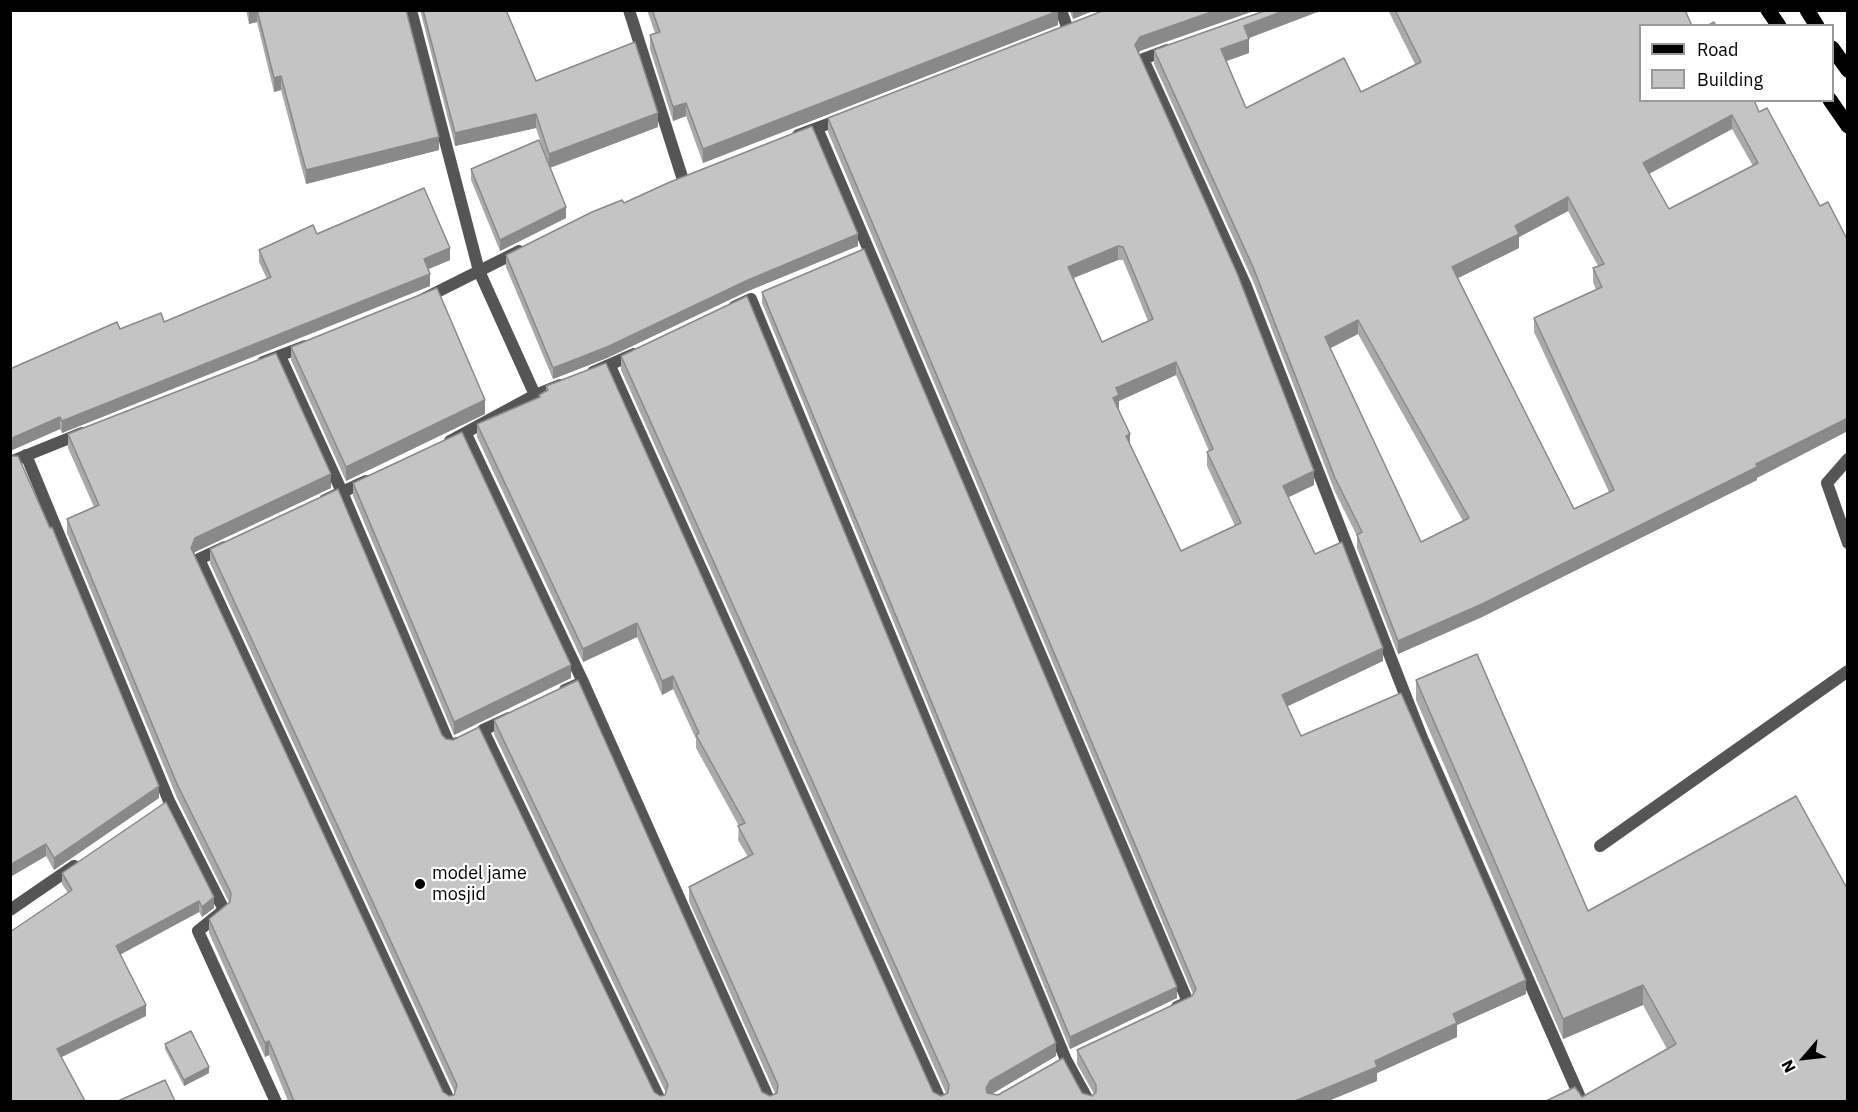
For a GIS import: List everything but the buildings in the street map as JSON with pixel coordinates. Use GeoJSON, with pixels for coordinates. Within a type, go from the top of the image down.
{"type":"FeatureCollection","features":[{"type":"Feature","properties":{"kind":"main road"},"geometry":{"type":"LineString","coordinates":[[1768,10],[1778,24]]}},
{"type":"Feature","properties":{"kind":"main road"},"geometry":{"type":"LineString","coordinates":[[1807,10],[1816,24]]}},
{"type":"Feature","properties":{"kind":"main road"},"geometry":{"type":"LineString","coordinates":[[1834,49],[1848,70]]}},
{"type":"Feature","properties":{"kind":"main road"},"geometry":{"type":"LineString","coordinates":[[1831,102],[1848,126]]}},
{"type":"Feature","properties":{"kind":"street"},"geometry":{"type":"LineString","coordinates":[[411,10],[478,271],[535,395]]}},
{"type":"Feature","properties":{"kind":"street"},"geometry":{"type":"LineString","coordinates":[[629,10],[684,180]]}},
{"type":"Feature","properties":{"kind":"street"},"geometry":{"type":"LineString","coordinates":[[1061,10],[1068,30]]}},
{"type":"Feature","properties":{"kind":"street"},"geometry":{"type":"LineString","coordinates":[[1175,48],[1143,59],[1245,284],[1422,738],[1582,1101]]}},
{"type":"Feature","properties":{"kind":"street"},"geometry":{"type":"LineString","coordinates":[[784,141],[850,116]]}},
{"type":"Feature","properties":{"kind":"street"},"geometry":{"type":"LineString","coordinates":[[817,128],[864,252],[1188,1002],[1168,1012]]}},
{"type":"Feature","properties":{"kind":"street"},"geometry":{"type":"LineString","coordinates":[[415,303],[529,246]]}},
{"type":"Feature","properties":{"kind":"street"},"geometry":{"type":"LineString","coordinates":[[718,315],[756,297],[1066,1060],[1089,1101]]}},
{"type":"Feature","properties":{"kind":"street"},"geometry":{"type":"LineString","coordinates":[[246,369],[321,339]]}},
{"type":"Feature","properties":{"kind":"street"},"geometry":{"type":"LineString","coordinates":[[435,448],[466,434],[535,395],[610,366],[642,350]]}},
{"type":"Feature","properties":{"kind":"street"},"geometry":{"type":"LineString","coordinates":[[280,356],[342,492],[450,746],[523,711]]}},
{"type":"Feature","properties":{"kind":"street"},"geometry":{"type":"LineString","coordinates":[[610,366],[941,1101]]}},
{"type":"Feature","properties":{"kind":"street"},"geometry":{"type":"LineString","coordinates":[[10,462],[92,429]]}},
{"type":"Feature","properties":{"kind":"street"},"geometry":{"type":"LineString","coordinates":[[466,434],[583,682],[770,1101]]}},
{"type":"Feature","properties":{"kind":"street"},"geometry":{"type":"LineString","coordinates":[[26,455],[165,805],[224,910],[198,931],[276,1101]]}},
{"type":"Feature","properties":{"kind":"street"},"geometry":{"type":"LineString","coordinates":[[1848,459],[1827,483],[1848,543]]}},
{"type":"Feature","properties":{"kind":"street"},"geometry":{"type":"LineString","coordinates":[[311,506],[373,477]]}},
{"type":"Feature","properties":{"kind":"street"},"geometry":{"type":"LineString","coordinates":[[240,540],[199,559],[450,1101]]}},
{"type":"Feature","properties":{"kind":"street"},"geometry":{"type":"LineString","coordinates":[[1600,846],[1848,671]]}},
{"type":"Feature","properties":{"kind":"street"},"geometry":{"type":"LineString","coordinates":[[553,696],[583,682]]}},
{"type":"Feature","properties":{"kind":"street"},"geometry":{"type":"LineString","coordinates":[[475,734],[661,1101]]}},
{"type":"Feature","properties":{"kind":"street"},"geometry":{"type":"LineString","coordinates":[[10,910],[85,859]]}},
{"type":"Feature","properties":{"kind":"place","name":"model jame mosjid"},"geometry":{"type":"Point","coordinates":[420,884]}}]}
